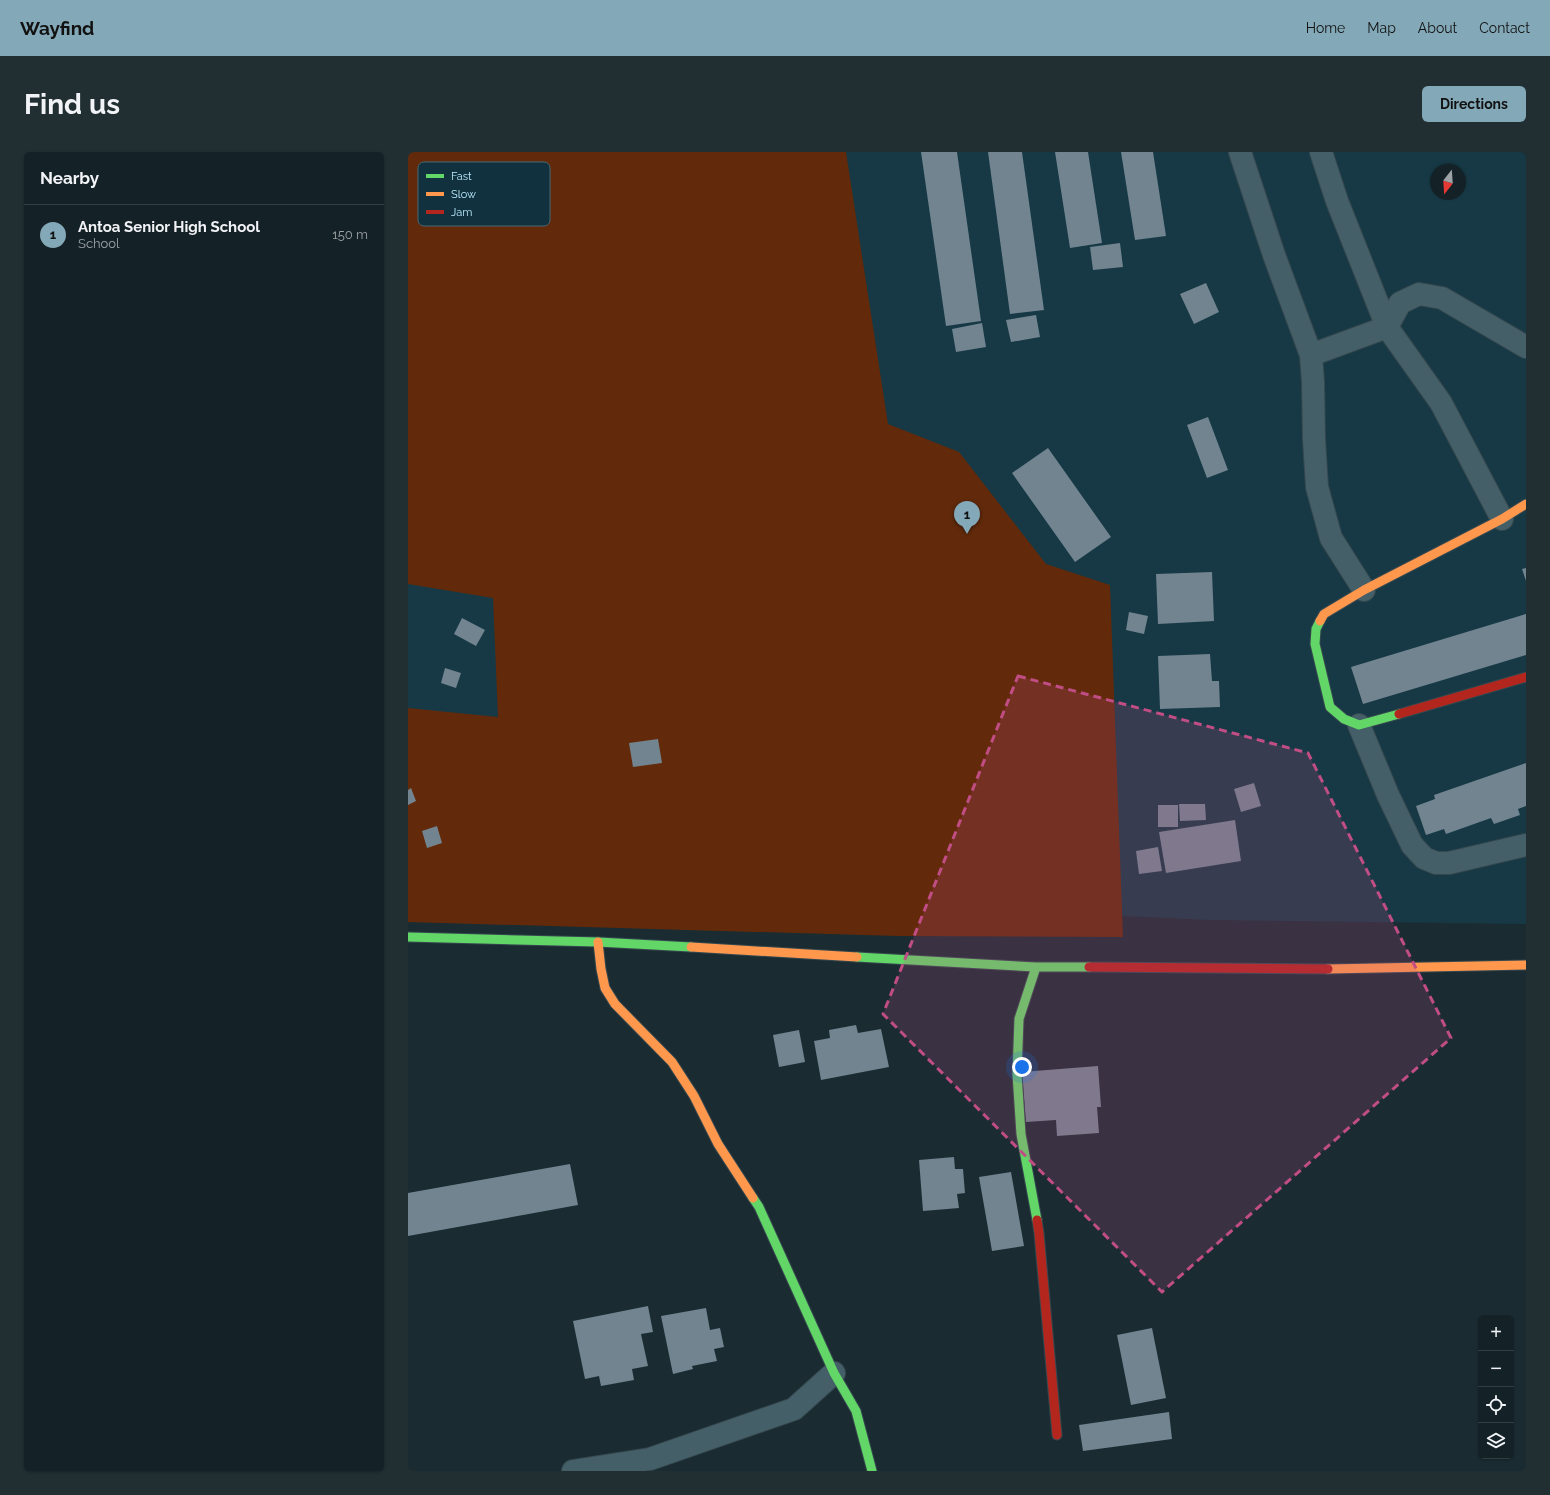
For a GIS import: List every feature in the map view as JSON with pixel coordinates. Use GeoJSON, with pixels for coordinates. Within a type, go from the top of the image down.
{"type":"FeatureCollection","features":[{"type":"Feature","properties":{"kind":"street"},"geometry":{"type":"LineString","coordinates":[[1240,152],[1274,255],[1311,355],[1317,487],[1331,538],[1364,590]]}},
{"type":"Feature","properties":{"kind":"street"},"geometry":{"type":"LineString","coordinates":[[1321,152],[1337,201],[1387,327],[1441,403],[1502,519]]}},
{"type":"Feature","properties":{"kind":"street"},"geometry":{"type":"LineString","coordinates":[[1311,355],[1387,327],[1400,303],[1419,294],[1442,298],[1526,348]]}},
{"type":"Feature","properties":{"kind":"street"},"geometry":{"type":"LineString","coordinates":[[1526,504],[1502,519],[1364,590],[1324,614],[1316,629],[1315,644],[1330,707],[1344,718],[1359,725],[1526,677]]}},
{"type":"Feature","properties":{"kind":"street"},"geometry":{"type":"LineString","coordinates":[[1359,725],[1388,795],[1412,845],[1424,858],[1436,863],[1449,863],[1526,845]]}},
{"type":"Feature","properties":{"kind":"street"},"geometry":{"type":"LineString","coordinates":[[408,937],[598,942],[1036,968],[1323,969],[1526,965]]}},
{"type":"Feature","properties":{"kind":"street"},"geometry":{"type":"LineString","coordinates":[[598,942],[605,988],[615,1004],[672,1062],[694,1096],[718,1144],[759,1207],[834,1374],[856,1411],[872,1471]]}},
{"type":"Feature","properties":{"kind":"street"},"geometry":{"type":"LineString","coordinates":[[1036,968],[1019,1019],[1017,1074],[1020,1134],[1039,1233],[1057,1435]]}},
{"type":"Feature","properties":{"kind":"street"},"geometry":{"type":"LineString","coordinates":[[573,1471],[650,1459],[786,1412],[794,1409],[834,1374]]}},
{"type":"Feature","properties":{"kind":"highlighted area"},"geometry":{"type":"Polygon","coordinates":[[[1018,676],[1308,753],[1451,1038],[1162,1292],[883,1014],[1018,676]]]}},
{"type":"Feature","properties":{"kind":"shaded area"},"geometry":{"type":"Polygon","coordinates":[[[408,152],[1526,152],[1526,924],[1210,920],[719,897],[408,875],[408,152]]]}},
{"type":"Feature","properties":{"kind":"shaded area"},"geometry":{"type":"Polygon","coordinates":[[[408,152],[846,152],[888,424],[959,452],[1046,564],[1110,585],[1123,937],[898,936],[408,922],[408,708],[498,717],[493,598],[408,584],[408,152]]]}},
{"type":"Feature","properties":{"kind":"building"},"geometry":{"type":"Polygon","coordinates":[[[921,152],[957,152],[981,321],[946,326],[921,152]]]}},
{"type":"Feature","properties":{"kind":"building"},"geometry":{"type":"Polygon","coordinates":[[[988,152],[1022,152],[1044,310],[1010,314],[988,152]]]}},
{"type":"Feature","properties":{"kind":"building"},"geometry":{"type":"Polygon","coordinates":[[[1055,152],[1088,152],[1102,243],[1070,248],[1055,152]]]}},
{"type":"Feature","properties":{"kind":"building"},"geometry":{"type":"Polygon","coordinates":[[[1121,152],[1153,152],[1166,236],[1135,240],[1121,152]]]}},
{"type":"Feature","properties":{"kind":"building"},"geometry":{"type":"Polygon","coordinates":[[[1120,243],[1123,267],[1093,270],[1090,247],[1120,243]]]}},
{"type":"Feature","properties":{"kind":"building"},"geometry":{"type":"Polygon","coordinates":[[[1206,283],[1219,312],[1194,324],[1180,294],[1206,283]]]}},
{"type":"Feature","properties":{"kind":"building"},"geometry":{"type":"Polygon","coordinates":[[[1036,315],[1040,337],[1011,342],[1006,320],[1036,315]]]}},
{"type":"Feature","properties":{"kind":"building"},"geometry":{"type":"Polygon","coordinates":[[[982,323],[986,347],[956,352],[952,329],[982,323]]]}},
{"type":"Feature","properties":{"kind":"building"},"geometry":{"type":"Polygon","coordinates":[[[1208,417],[1228,470],[1207,478],[1187,425],[1208,417]]]}},
{"type":"Feature","properties":{"kind":"building"},"geometry":{"type":"Polygon","coordinates":[[[1048,448],[1111,537],[1075,562],[1012,473],[1048,448]]]}},
{"type":"Feature","properties":{"kind":"building"},"geometry":{"type":"Polygon","coordinates":[[[1526,568],[1526,581],[1522,569],[1526,568]]]}},
{"type":"Feature","properties":{"kind":"building"},"geometry":{"type":"Polygon","coordinates":[[[1212,572],[1214,621],[1158,624],[1156,574],[1212,572]]]}},
{"type":"Feature","properties":{"kind":"building"},"geometry":{"type":"Polygon","coordinates":[[[1129,612],[1148,616],[1144,634],[1126,630],[1129,612]]]}},
{"type":"Feature","properties":{"kind":"building"},"geometry":{"type":"Polygon","coordinates":[[[1526,614],[1526,655],[1363,704],[1351,667],[1526,614]]]}},
{"type":"Feature","properties":{"kind":"building"},"geometry":{"type":"Polygon","coordinates":[[[462,618],[485,630],[476,646],[454,634],[462,618]]]}},
{"type":"Feature","properties":{"kind":"building"},"geometry":{"type":"Polygon","coordinates":[[[1210,654],[1212,681],[1219,681],[1220,707],[1160,709],[1158,656],[1210,654]]]}},
{"type":"Feature","properties":{"kind":"building"},"geometry":{"type":"Polygon","coordinates":[[[445,668],[461,673],[456,688],[441,683],[445,668]]]}},
{"type":"Feature","properties":{"kind":"building"},"geometry":{"type":"Polygon","coordinates":[[[658,739],[662,763],[633,767],[629,743],[658,739]]]}},
{"type":"Feature","properties":{"kind":"building"},"geometry":{"type":"Polygon","coordinates":[[[1526,763],[1526,806],[1518,809],[1520,815],[1494,824],[1491,818],[1446,834],[1444,829],[1426,835],[1416,806],[1435,799],[1434,795],[1526,763]]]}},
{"type":"Feature","properties":{"kind":"building"},"geometry":{"type":"Polygon","coordinates":[[[1254,783],[1261,806],[1241,812],[1234,789],[1254,783]]]}},
{"type":"Feature","properties":{"kind":"building"},"geometry":{"type":"Polygon","coordinates":[[[411,788],[416,801],[408,805],[408,790],[411,788]]]}},
{"type":"Feature","properties":{"kind":"building"},"geometry":{"type":"Polygon","coordinates":[[[1179,804],[1205,804],[1206,820],[1180,821],[1179,804]]]}},
{"type":"Feature","properties":{"kind":"building"},"geometry":{"type":"Polygon","coordinates":[[[1158,805],[1178,805],[1178,827],[1158,827],[1158,805]]]}},
{"type":"Feature","properties":{"kind":"building"},"geometry":{"type":"Polygon","coordinates":[[[1235,820],[1241,861],[1166,873],[1159,832],[1235,820]]]}},
{"type":"Feature","properties":{"kind":"building"},"geometry":{"type":"Polygon","coordinates":[[[437,826],[442,843],[427,848],[422,831],[437,826]]]}},
{"type":"Feature","properties":{"kind":"building"},"geometry":{"type":"Polygon","coordinates":[[[1158,847],[1162,871],[1139,874],[1136,851],[1158,847]]]}},
{"type":"Feature","properties":{"kind":"building"},"geometry":{"type":"Polygon","coordinates":[[[856,1025],[858,1033],[881,1029],[889,1067],[821,1080],[814,1041],[830,1038],[829,1030],[856,1025]]]}},
{"type":"Feature","properties":{"kind":"building"},"geometry":{"type":"Polygon","coordinates":[[[799,1030],[805,1062],[779,1067],[773,1035],[799,1030]]]}},
{"type":"Feature","properties":{"kind":"building"},"geometry":{"type":"Polygon","coordinates":[[[1098,1066],[1101,1107],[1097,1107],[1099,1133],[1057,1136],[1056,1120],[1026,1122],[1022,1072],[1098,1066]]]}},
{"type":"Feature","properties":{"kind":"building"},"geometry":{"type":"Polygon","coordinates":[[[954,1157],[955,1169],[963,1169],[965,1193],[957,1194],[959,1208],[923,1211],[919,1160],[954,1157]]]}},
{"type":"Feature","properties":{"kind":"building"},"geometry":{"type":"Polygon","coordinates":[[[570,1164],[578,1205],[408,1236],[408,1193],[570,1164]]]}},
{"type":"Feature","properties":{"kind":"building"},"geometry":{"type":"Polygon","coordinates":[[[1011,1172],[1024,1246],[992,1251],[979,1177],[1011,1172]]]}},
{"type":"Feature","properties":{"kind":"building"},"geometry":{"type":"Polygon","coordinates":[[[648,1306],[653,1332],[641,1334],[648,1366],[632,1369],[634,1380],[601,1386],[599,1376],[585,1379],[573,1321],[648,1306]]]}},
{"type":"Feature","properties":{"kind":"building"},"geometry":{"type":"Polygon","coordinates":[[[706,1308],[710,1330],[720,1328],[724,1347],[714,1349],[717,1361],[692,1366],[693,1369],[673,1374],[661,1316],[706,1308]]]}},
{"type":"Feature","properties":{"kind":"building"},"geometry":{"type":"Polygon","coordinates":[[[1152,1328],[1166,1398],[1131,1405],[1117,1335],[1152,1328]]]}},
{"type":"Feature","properties":{"kind":"building"},"geometry":{"type":"Polygon","coordinates":[[[1169,1412],[1172,1439],[1083,1451],[1079,1425],[1169,1412]]]}},
{"type":"Feature","properties":{"kind":"traffic: fast"},"geometry":{"type":"LineString","coordinates":[[1320,621],[1316,629],[1315,644],[1330,707],[1344,719],[1359,725],[1399,714]]}},
{"type":"Feature","properties":{"kind":"traffic: fast"},"geometry":{"type":"LineString","coordinates":[[408,937],[598,942],[691,947]]}},
{"type":"Feature","properties":{"kind":"traffic: fast"},"geometry":{"type":"LineString","coordinates":[[857,957],[1036,967],[1089,967]]}},
{"type":"Feature","properties":{"kind":"traffic: fast"},"geometry":{"type":"LineString","coordinates":[[1036,967],[1019,1019],[1017,1074],[1021,1134],[1037,1220]]}},
{"type":"Feature","properties":{"kind":"traffic: fast"},"geometry":{"type":"LineString","coordinates":[[753,1198],[759,1207],[834,1373],[856,1411],[872,1471]]}},
{"type":"Feature","properties":{"kind":"traffic: slow"},"geometry":{"type":"LineString","coordinates":[[1320,621],[1324,614],[1364,590],[1502,519],[1526,504]]}},
{"type":"Feature","properties":{"kind":"traffic: slow"},"geometry":{"type":"LineString","coordinates":[[598,942],[605,988],[615,1004],[672,1062],[694,1096],[718,1144],[753,1198]]}},
{"type":"Feature","properties":{"kind":"traffic: slow"},"geometry":{"type":"LineString","coordinates":[[691,947],[857,957]]}},
{"type":"Feature","properties":{"kind":"traffic: slow"},"geometry":{"type":"LineString","coordinates":[[1328,969],[1526,965]]}},
{"type":"Feature","properties":{"kind":"traffic: jam"},"geometry":{"type":"LineString","coordinates":[[1399,714],[1526,677]]}},
{"type":"Feature","properties":{"kind":"traffic: jam"},"geometry":{"type":"LineString","coordinates":[[1089,967],[1328,969]]}},
{"type":"Feature","properties":{"kind":"traffic: jam"},"geometry":{"type":"LineString","coordinates":[[1037,1220],[1057,1435]]}},
{"type":"Feature","properties":{"kind":"place","name":"Antoa Senior High School"},"geometry":{"type":"Point","coordinates":[967,534]}}]}
